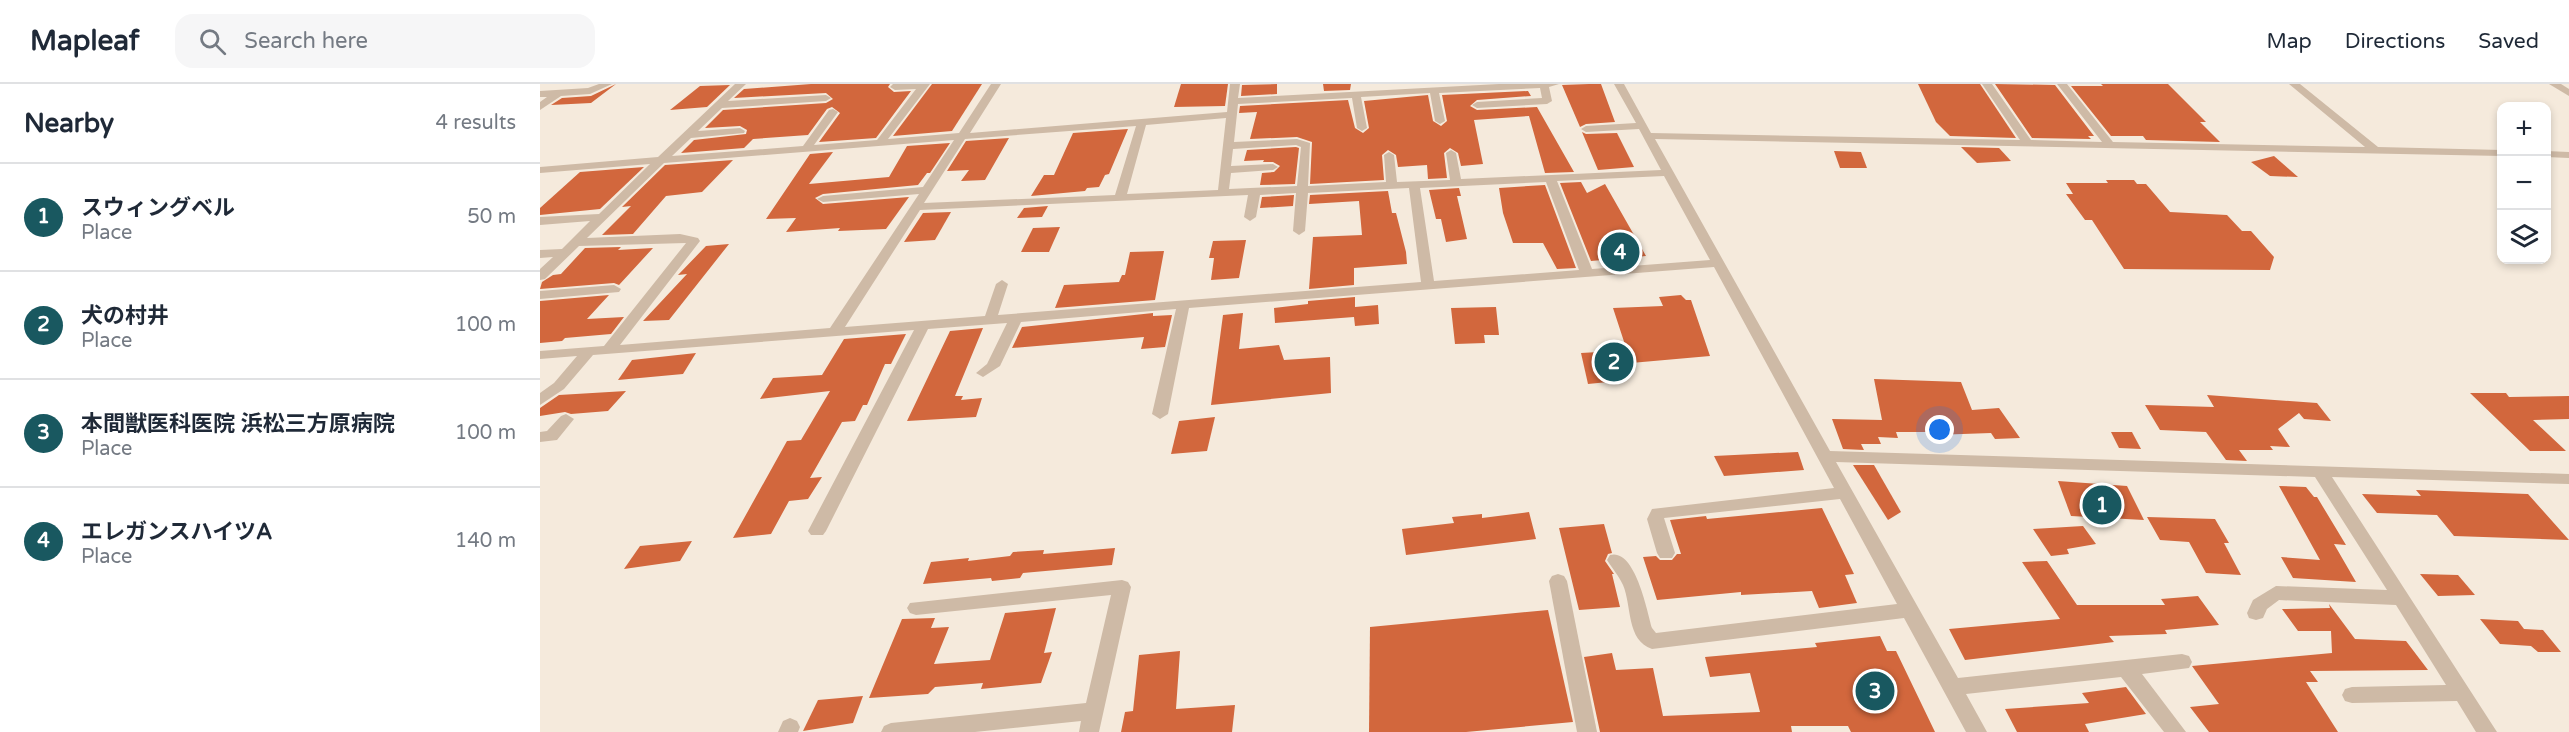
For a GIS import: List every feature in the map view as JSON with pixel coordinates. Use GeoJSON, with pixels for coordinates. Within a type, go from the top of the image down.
{"type":"FeatureCollection","features":[{"type":"Feature","properties":{"kind":"street"},"geometry":{"type":"LineString","coordinates":[[540,94],[590,91],[607,84]]}},
{"type":"Feature","properties":{"kind":"street"},"geometry":{"type":"LineString","coordinates":[[540,276],[546,266],[565,252],[741,84]]}},
{"type":"Feature","properties":{"kind":"street"},"geometry":{"type":"LineString","coordinates":[[898,84],[895,87],[924,85]]}},
{"type":"Feature","properties":{"kind":"street"},"geometry":{"type":"LineString","coordinates":[[834,333],[996,84]]}},
{"type":"Feature","properties":{"kind":"street"},"geometry":{"type":"LineString","coordinates":[[1223,192],[1235,84]]}},
{"type":"Feature","properties":{"kind":"street"},"geometry":{"type":"LineString","coordinates":[[1232,101],[1356,95],[1394,88],[1434,90],[1554,84]]}},
{"type":"Feature","properties":{"kind":"street"},"geometry":{"type":"LineString","coordinates":[[1619,84],[1977,732]]}},
{"type":"Feature","properties":{"kind":"street"},"geometry":{"type":"LineString","coordinates":[[1987,84],[2028,144]]}},
{"type":"Feature","properties":{"kind":"street"},"geometry":{"type":"LineString","coordinates":[[2062,84],[2111,146]]}},
{"type":"Feature","properties":{"kind":"street"},"geometry":{"type":"LineString","coordinates":[[2294,84],[2376,151]]}},
{"type":"Feature","properties":{"kind":"street"},"geometry":{"type":"LineString","coordinates":[[2554,84],[2569,93]]}},
{"type":"Feature","properties":{"kind":"street"},"geometry":{"type":"LineString","coordinates":[[879,144],[924,85]]}},
{"type":"Feature","properties":{"kind":"street"},"geometry":{"type":"LineString","coordinates":[[1477,105],[1547,101],[1544,85]]}},
{"type":"Feature","properties":{"kind":"street"},"geometry":{"type":"LineString","coordinates":[[1434,90],[1440,121]]}},
{"type":"Feature","properties":{"kind":"street"},"geometry":{"type":"LineString","coordinates":[[540,107],[558,93]]}},
{"type":"Feature","properties":{"kind":"street"},"geometry":{"type":"LineString","coordinates":[[1356,95],[1362,128]]}},
{"type":"Feature","properties":{"kind":"street"},"geometry":{"type":"LineString","coordinates":[[718,105],[826,98]]}},
{"type":"Feature","properties":{"kind":"street"},"geometry":{"type":"LineString","coordinates":[[805,150],[833,112]]}},
{"type":"Feature","properties":{"kind":"street"},"geometry":{"type":"LineString","coordinates":[[540,170],[1230,116]]}},
{"type":"Feature","properties":{"kind":"street"},"geometry":{"type":"LineString","coordinates":[[1120,197],[1142,122]]}},
{"type":"Feature","properties":{"kind":"street"},"geometry":{"type":"LineString","coordinates":[[1586,129],[2028,144],[2497,153]]}},
{"type":"Feature","properties":{"kind":"street"},"geometry":{"type":"LineString","coordinates":[[686,135],[740,131]]}},
{"type":"Feature","properties":{"kind":"street"},"geometry":{"type":"LineString","coordinates":[[1227,146],[1297,142],[1306,145],[1299,231]]}},
{"type":"Feature","properties":{"kind":"street"},"geometry":{"type":"LineString","coordinates":[[1450,153],[1456,182]]}},
{"type":"Feature","properties":{"kind":"street"},"geometry":{"type":"LineString","coordinates":[[2551,154],[2569,155]]}},
{"type":"Feature","properties":{"kind":"street"},"geometry":{"type":"LineString","coordinates":[[1389,155],[1392,185]]}},
{"type":"Feature","properties":{"kind":"street"},"geometry":{"type":"LineString","coordinates":[[1225,170],[1273,167]]}},
{"type":"Feature","properties":{"kind":"street"},"geometry":{"type":"LineString","coordinates":[[917,207],[1668,173]]}},
{"type":"Feature","properties":{"kind":"street"},"geometry":{"type":"LineString","coordinates":[[1550,178],[1587,273]]}},
{"type":"Feature","properties":{"kind":"street"},"geometry":{"type":"LineString","coordinates":[[1414,184],[1428,286]]}},
{"type":"Feature","properties":{"kind":"street"},"geometry":{"type":"LineString","coordinates":[[823,200],[928,190]]}},
{"type":"Feature","properties":{"kind":"street"},"geometry":{"type":"LineString","coordinates":[[1250,217],[1255,191]]}},
{"type":"Feature","properties":{"kind":"street"},"geometry":{"type":"LineString","coordinates":[[540,221],[601,217]]}},
{"type":"Feature","properties":{"kind":"street"},"geometry":{"type":"LineString","coordinates":[[575,242],[680,238],[694,240],[608,350]]}},
{"type":"Feature","properties":{"kind":"street"},"geometry":{"type":"LineString","coordinates":[[540,254],[565,252]]}},
{"type":"Feature","properties":{"kind":"street"},"geometry":{"type":"LineString","coordinates":[[542,357],[1718,263]]}},
{"type":"Feature","properties":{"kind":"street"},"geometry":{"type":"LineString","coordinates":[[990,320],[1002,284]]}},
{"type":"Feature","properties":{"kind":"street"},"geometry":{"type":"LineString","coordinates":[[540,295],[614,289]]}},
{"type":"Feature","properties":{"kind":"street"},"geometry":{"type":"LineString","coordinates":[[1160,414],[1183,306]]}},
{"type":"Feature","properties":{"kind":"street"},"geometry":{"type":"LineString","coordinates":[[983,373],[993,366],[1015,319]]}},
{"type":"Feature","properties":{"kind":"street"},"geometry":{"type":"LineString","coordinates":[[817,531],[923,326]]}},
{"type":"Feature","properties":{"kind":"street"},"geometry":{"type":"LineString","coordinates":[[540,400],[559,386],[588,352]]}},
{"type":"Feature","properties":{"kind":"street"},"geometry":{"type":"LineString","coordinates":[[540,437],[552,436],[566,419]]}},
{"type":"Feature","properties":{"kind":"street"},"geometry":{"type":"LineString","coordinates":[[1825,456],[2569,479]]}},
{"type":"Feature","properties":{"kind":"street"},"geometry":{"type":"LineString","coordinates":[[2320,472],[2487,732]]}},
{"type":"Feature","properties":{"kind":"street"},"geometry":{"type":"LineString","coordinates":[[1666,553],[1655,519],[1658,513],[1845,493]]}},
{"type":"Feature","properties":{"kind":"street"},"geometry":{"type":"LineString","coordinates":[[1616,560],[1632,585],[1644,631],[1652,641],[1910,610]]}},
{"type":"Feature","properties":{"kind":"street"},"geometry":{"type":"LineString","coordinates":[[1558,581],[1587,732]]}},
{"type":"Feature","properties":{"kind":"street"},"geometry":{"type":"LineString","coordinates":[[916,608],[1122,586],[1089,732]]}},
{"type":"Feature","properties":{"kind":"street"},"geometry":{"type":"LineString","coordinates":[[2256,613],[2259,605],[2276,593],[2401,598]]}},
{"type":"Feature","properties":{"kind":"street"},"geometry":{"type":"LineString","coordinates":[[1953,687],[2182,662]]}},
{"type":"Feature","properties":{"kind":"street"},"geometry":{"type":"LineString","coordinates":[[2126,669],[2176,732]]}},
{"type":"Feature","properties":{"kind":"street"},"geometry":{"type":"LineString","coordinates":[[2352,695],[2462,693]]}},
{"type":"Feature","properties":{"kind":"street"},"geometry":{"type":"LineString","coordinates":[[891,732],[1094,711]]}},
{"type":"Feature","properties":{"kind":"building"},"geometry":{"type":"Polygon","coordinates":[[[616,84],[591,103],[551,105],[562,98],[591,96],[616,84]]]}},
{"type":"Feature","properties":{"kind":"building"},"geometry":{"type":"Polygon","coordinates":[[[811,84],[890,84],[888,87],[894,92],[911,91],[876,138],[819,142],[840,113],[832,107],[827,109],[808,135],[753,139],[744,148],[681,153],[694,140],[746,134],[747,130],[740,126],[705,128],[723,110],[826,103],[833,99],[826,93],[734,98],[744,89],[811,84]]]}},
{"type":"Feature","properties":{"kind":"building"},"geometry":{"type":"Polygon","coordinates":[[[932,84],[982,84],[952,131],[893,136],[932,84]]]}},
{"type":"Feature","properties":{"kind":"building"},"geometry":{"type":"Polygon","coordinates":[[[1181,84],[1228,84],[1225,106],[1174,107],[1181,84]]]}},
{"type":"Feature","properties":{"kind":"building"},"geometry":{"type":"Polygon","coordinates":[[[1277,84],[1277,94],[1241,96],[1242,85],[1277,84]]]}},
{"type":"Feature","properties":{"kind":"building"},"geometry":{"type":"Polygon","coordinates":[[[1323,84],[1351,84],[1350,90],[1324,91],[1323,84]]]}},
{"type":"Feature","properties":{"kind":"building"},"geometry":{"type":"Polygon","coordinates":[[[1601,84],[1615,122],[1586,124],[1580,127],[1562,85],[1601,84]]]}},
{"type":"Feature","properties":{"kind":"building"},"geometry":{"type":"Polygon","coordinates":[[[1918,84],[1980,84],[2016,138],[1950,136],[1936,122],[1918,84]]]}},
{"type":"Feature","properties":{"kind":"building"},"geometry":{"type":"Polygon","coordinates":[[[1995,84],[2055,85],[2094,136],[2088,136],[2091,139],[2032,138],[1995,84]]]}},
{"type":"Feature","properties":{"kind":"building"},"geometry":{"type":"Polygon","coordinates":[[[2101,84],[2168,84],[2206,122],[2200,122],[2220,142],[2146,140],[2143,136],[2111,136],[2071,86],[2103,86],[2101,84]]]}},
{"type":"Feature","properties":{"kind":"building"},"geometry":{"type":"Polygon","coordinates":[[[730,85],[707,107],[670,110],[700,86],[730,85]]]}},
{"type":"Feature","properties":{"kind":"building"},"geometry":{"type":"Polygon","coordinates":[[[1528,91],[1531,96],[1477,100],[1470,106],[1477,110],[1537,107],[1574,172],[1545,173],[1529,116],[1474,120],[1483,164],[1461,166],[1458,153],[1450,148],[1444,153],[1447,178],[1428,179],[1427,165],[1398,167],[1396,155],[1388,150],[1382,155],[1384,180],[1310,184],[1312,142],[1297,137],[1250,139],[1257,112],[1239,113],[1240,106],[1348,100],[1355,128],[1363,133],[1369,128],[1364,101],[1428,95],[1433,121],[1441,126],[1447,121],[1442,95],[1528,91]]]}},
{"type":"Feature","properties":{"kind":"building"},"geometry":{"type":"Polygon","coordinates":[[[1128,129],[1109,174],[1105,175],[1099,187],[1087,188],[1085,191],[1031,196],[1044,175],[1054,175],[1073,133],[1128,129]]]}},
{"type":"Feature","properties":{"kind":"building"},"geometry":{"type":"Polygon","coordinates":[[[1582,132],[1586,134],[1617,133],[1634,167],[1598,170],[1582,132]]]}},
{"type":"Feature","properties":{"kind":"building"},"geometry":{"type":"Polygon","coordinates":[[[1009,138],[985,180],[961,181],[969,170],[947,171],[966,141],[1009,138]]]}},
{"type":"Feature","properties":{"kind":"building"},"geometry":{"type":"Polygon","coordinates":[[[950,143],[930,173],[927,173],[918,185],[823,194],[815,198],[823,204],[909,197],[886,229],[838,231],[840,228],[786,232],[796,218],[766,219],[810,154],[833,152],[809,184],[889,177],[907,146],[950,143]]]}},
{"type":"Feature","properties":{"kind":"building"},"geometry":{"type":"Polygon","coordinates":[[[1961,147],[1999,148],[2011,161],[1977,163],[1961,147]]]}},
{"type":"Feature","properties":{"kind":"building"},"geometry":{"type":"Polygon","coordinates":[[[1299,148],[1295,184],[1260,185],[1262,173],[1274,172],[1280,166],[1273,162],[1263,162],[1264,160],[1244,161],[1247,150],[1299,148]]]}},
{"type":"Feature","properties":{"kind":"building"},"geometry":{"type":"Polygon","coordinates":[[[1834,151],[1861,152],[1867,168],[1840,168],[1834,151]]]}},
{"type":"Feature","properties":{"kind":"building"},"geometry":{"type":"Polygon","coordinates":[[[2274,156],[2298,177],[2270,176],[2251,162],[2274,156]]]}},
{"type":"Feature","properties":{"kind":"building"},"geometry":{"type":"Polygon","coordinates":[[[733,160],[702,192],[666,196],[633,234],[602,235],[631,206],[622,207],[665,165],[733,160]]]}},
{"type":"Feature","properties":{"kind":"building"},"geometry":{"type":"Polygon","coordinates":[[[644,167],[600,209],[540,215],[540,208],[580,172],[644,167]]]}},
{"type":"Feature","properties":{"kind":"building"},"geometry":{"type":"Polygon","coordinates":[[[2106,180],[2134,180],[2137,184],[2146,184],[2170,212],[2227,215],[2242,231],[2251,231],[2274,257],[2270,270],[2124,269],[2092,220],[2085,220],[2066,194],[2073,194],[2066,183],[2108,183],[2106,180]]]}},
{"type":"Feature","properties":{"kind":"building"},"geometry":{"type":"Polygon","coordinates":[[[1581,182],[1587,193],[1605,184],[1646,256],[1591,261],[1560,183],[1581,182]]]}},
{"type":"Feature","properties":{"kind":"building"},"geometry":{"type":"Polygon","coordinates":[[[1545,185],[1576,268],[1557,269],[1543,243],[1513,243],[1503,213],[1499,188],[1545,185]]]}},
{"type":"Feature","properties":{"kind":"building"},"geometry":{"type":"Polygon","coordinates":[[[1459,188],[1461,196],[1457,196],[1467,239],[1446,242],[1441,219],[1436,219],[1429,190],[1459,188]]]}},
{"type":"Feature","properties":{"kind":"building"},"geometry":{"type":"Polygon","coordinates":[[[1388,191],[1392,213],[1396,213],[1407,264],[1354,268],[1354,285],[1309,289],[1313,237],[1362,235],[1359,201],[1309,204],[1310,195],[1388,191]]]}},
{"type":"Feature","properties":{"kind":"building"},"geometry":{"type":"Polygon","coordinates":[[[1294,195],[1293,206],[1260,208],[1262,197],[1294,195]]]}},
{"type":"Feature","properties":{"kind":"building"},"geometry":{"type":"Polygon","coordinates":[[[1048,206],[1042,217],[1017,218],[1024,208],[1048,206]]]}},
{"type":"Feature","properties":{"kind":"building"},"geometry":{"type":"Polygon","coordinates":[[[951,212],[935,240],[904,242],[923,213],[951,212]]]}},
{"type":"Feature","properties":{"kind":"building"},"geometry":{"type":"Polygon","coordinates":[[[1060,227],[1049,252],[1021,252],[1033,228],[1060,227]]]}},
{"type":"Feature","properties":{"kind":"building"},"geometry":{"type":"Polygon","coordinates":[[[1246,240],[1239,278],[1211,280],[1214,258],[1209,258],[1213,241],[1246,240]]]}},
{"type":"Feature","properties":{"kind":"building"},"geometry":{"type":"Polygon","coordinates":[[[729,244],[669,320],[643,321],[687,274],[678,275],[706,246],[729,244]]]}},
{"type":"Feature","properties":{"kind":"building"},"geometry":{"type":"Polygon","coordinates":[[[621,247],[618,250],[653,248],[619,285],[614,283],[540,289],[542,282],[553,275],[561,274],[585,248],[621,247]]]}},
{"type":"Feature","properties":{"kind":"building"},"geometry":{"type":"Polygon","coordinates":[[[1164,251],[1155,300],[1055,308],[1064,285],[1119,282],[1122,275],[1125,275],[1130,252],[1164,251]]]}},
{"type":"Feature","properties":{"kind":"building"},"geometry":{"type":"Polygon","coordinates":[[[609,295],[587,319],[624,317],[611,334],[565,338],[562,341],[540,343],[540,301],[609,295]]]}},
{"type":"Feature","properties":{"kind":"building"},"geometry":{"type":"Polygon","coordinates":[[[1681,295],[1686,300],[1691,300],[1710,356],[1631,363],[1613,308],[1663,306],[1659,297],[1681,295]]]}},
{"type":"Feature","properties":{"kind":"building"},"geometry":{"type":"Polygon","coordinates":[[[1355,297],[1355,307],[1378,305],[1379,324],[1355,326],[1354,317],[1275,323],[1274,308],[1308,304],[1308,301],[1355,297]]]}},
{"type":"Feature","properties":{"kind":"building"},"geometry":{"type":"Polygon","coordinates":[[[1496,307],[1499,335],[1484,335],[1485,343],[1455,344],[1451,308],[1496,307]]]}},
{"type":"Feature","properties":{"kind":"building"},"geometry":{"type":"Polygon","coordinates":[[[1153,313],[1153,316],[1172,315],[1165,347],[1141,349],[1144,337],[1012,348],[1022,327],[1153,313]]]}},
{"type":"Feature","properties":{"kind":"building"},"geometry":{"type":"Polygon","coordinates":[[[1243,313],[1239,349],[1279,345],[1284,360],[1330,357],[1331,393],[1211,405],[1223,315],[1243,313]]]}},
{"type":"Feature","properties":{"kind":"building"},"geometry":{"type":"Polygon","coordinates":[[[983,328],[955,396],[963,396],[961,400],[982,398],[976,417],[907,421],[950,331],[983,328]]]}},
{"type":"Feature","properties":{"kind":"building"},"geometry":{"type":"Polygon","coordinates":[[[906,334],[891,364],[885,364],[867,405],[863,405],[855,421],[842,422],[810,478],[822,477],[808,499],[789,501],[771,534],[733,538],[787,441],[801,440],[830,391],[760,399],[773,378],[822,375],[844,339],[906,334]]]}},
{"type":"Feature","properties":{"kind":"building"},"geometry":{"type":"Polygon","coordinates":[[[1616,351],[1618,381],[1588,384],[1581,353],[1616,351]]]}},
{"type":"Feature","properties":{"kind":"building"},"geometry":{"type":"Polygon","coordinates":[[[696,353],[683,374],[618,380],[632,360],[696,353]]]}},
{"type":"Feature","properties":{"kind":"building"},"geometry":{"type":"Polygon","coordinates":[[[1874,379],[1961,382],[1972,410],[1999,408],[2020,438],[1995,439],[1991,433],[1934,435],[1931,432],[1896,432],[1898,438],[1878,437],[1881,444],[1861,444],[1864,450],[1843,449],[1832,419],[1882,420],[1874,379]]]}},
{"type":"Feature","properties":{"kind":"building"},"geometry":{"type":"Polygon","coordinates":[[[626,391],[608,411],[571,414],[565,412],[540,416],[540,408],[559,395],[626,391]]]}},
{"type":"Feature","properties":{"kind":"building"},"geometry":{"type":"Polygon","coordinates":[[[2470,393],[2506,393],[2509,397],[2569,396],[2569,419],[2533,420],[2566,451],[2530,451],[2470,393]]]}},
{"type":"Feature","properties":{"kind":"building"},"geometry":{"type":"Polygon","coordinates":[[[2207,395],[2317,403],[2331,421],[2304,419],[2299,413],[2278,429],[2290,447],[2270,446],[2273,450],[2239,450],[2247,461],[2226,460],[2206,432],[2160,430],[2145,405],[2214,407],[2207,395]]]}},
{"type":"Feature","properties":{"kind":"building"},"geometry":{"type":"Polygon","coordinates":[[[1215,417],[1207,451],[1171,454],[1179,421],[1215,417]]]}},
{"type":"Feature","properties":{"kind":"building"},"geometry":{"type":"Polygon","coordinates":[[[2111,432],[2132,432],[2141,449],[2119,448],[2111,432]]]}},
{"type":"Feature","properties":{"kind":"building"},"geometry":{"type":"Polygon","coordinates":[[[1798,452],[1804,470],[1724,476],[1714,456],[1798,452]]]}},
{"type":"Feature","properties":{"kind":"building"},"geometry":{"type":"Polygon","coordinates":[[[1853,465],[1874,465],[1901,512],[1888,520],[1853,465]]]}},
{"type":"Feature","properties":{"kind":"building"},"geometry":{"type":"Polygon","coordinates":[[[2058,481],[2127,486],[2144,520],[2071,516],[2058,481]]]}},
{"type":"Feature","properties":{"kind":"building"},"geometry":{"type":"Polygon","coordinates":[[[2279,486],[2306,487],[2314,497],[2317,497],[2346,545],[2334,544],[2356,582],[2293,578],[2281,557],[2320,560],[2279,486]]]}},
{"type":"Feature","properties":{"kind":"building"},"geometry":{"type":"Polygon","coordinates":[[[2416,490],[2528,494],[2569,540],[2454,536],[2437,515],[2377,513],[2362,494],[2421,496],[2416,490]]]}},
{"type":"Feature","properties":{"kind":"building"},"geometry":{"type":"Polygon","coordinates":[[[1822,508],[1854,574],[1845,575],[1857,603],[1819,608],[1812,591],[1741,595],[1741,592],[1657,600],[1643,557],[1656,556],[1660,560],[1672,560],[1677,554],[1681,554],[1670,520],[1706,516],[1707,519],[1822,508]]]}},
{"type":"Feature","properties":{"kind":"building"},"geometry":{"type":"Polygon","coordinates":[[[1529,512],[1536,539],[1406,555],[1402,529],[1454,523],[1452,517],[1482,514],[1482,518],[1529,512]]]}},
{"type":"Feature","properties":{"kind":"building"},"geometry":{"type":"Polygon","coordinates":[[[2147,517],[2215,519],[2229,543],[2224,543],[2241,575],[2206,573],[2189,542],[2160,540],[2147,517]]]}},
{"type":"Feature","properties":{"kind":"building"},"geometry":{"type":"Polygon","coordinates":[[[1604,524],[1612,553],[1608,554],[1605,561],[1614,574],[1612,574],[1620,607],[1579,610],[1559,528],[1604,524]]]}},
{"type":"Feature","properties":{"kind":"building"},"geometry":{"type":"Polygon","coordinates":[[[2083,526],[2096,544],[2067,549],[2069,554],[2051,556],[2033,529],[2083,526]]]}},
{"type":"Feature","properties":{"kind":"building"},"geometry":{"type":"Polygon","coordinates":[[[692,541],[680,561],[624,569],[640,546],[692,541]]]}},
{"type":"Feature","properties":{"kind":"building"},"geometry":{"type":"Polygon","coordinates":[[[1115,548],[1112,565],[1023,573],[1020,578],[992,581],[991,578],[923,584],[931,562],[969,558],[968,561],[1010,556],[1013,552],[1044,550],[1043,554],[1115,548]]]}},
{"type":"Feature","properties":{"kind":"building"},"geometry":{"type":"Polygon","coordinates":[[[2047,561],[2077,605],[2165,605],[2161,599],[2198,596],[2219,625],[2165,630],[2167,634],[2109,636],[2114,642],[1965,660],[1949,629],[2060,619],[2022,562],[2047,561]]]}},
{"type":"Feature","properties":{"kind":"building"},"geometry":{"type":"Polygon","coordinates":[[[2420,574],[2458,575],[2475,595],[2438,596],[2420,574]]]}},
{"type":"Feature","properties":{"kind":"building"},"geometry":{"type":"Polygon","coordinates":[[[2329,604],[2355,639],[2406,641],[2428,670],[2310,671],[2318,682],[2306,682],[2338,732],[2209,732],[2190,707],[2219,704],[2192,666],[2332,653],[2331,631],[2298,631],[2282,609],[2330,608],[2329,604]]]}},
{"type":"Feature","properties":{"kind":"building"},"geometry":{"type":"Polygon","coordinates":[[[1056,608],[1044,653],[1052,652],[1041,683],[981,689],[983,683],[935,687],[928,694],[869,698],[902,619],[935,618],[931,628],[949,627],[934,664],[990,660],[1005,613],[1056,608]]]}},
{"type":"Feature","properties":{"kind":"building"},"geometry":{"type":"Polygon","coordinates":[[[1548,610],[1573,722],[1466,732],[1369,732],[1370,627],[1548,610]]]}},
{"type":"Feature","properties":{"kind":"building"},"geometry":{"type":"Polygon","coordinates":[[[2480,619],[2518,621],[2524,629],[2543,630],[2561,652],[2538,652],[2531,646],[2500,644],[2480,619]]]}},
{"type":"Feature","properties":{"kind":"building"},"geometry":{"type":"Polygon","coordinates":[[[1880,636],[1887,651],[1896,651],[1935,732],[1851,732],[1848,726],[1791,726],[1792,732],[1600,732],[1584,657],[1612,653],[1616,670],[1653,668],[1663,716],[1760,712],[1750,673],[1710,677],[1705,657],[1817,647],[1815,643],[1880,636]]]}},
{"type":"Feature","properties":{"kind":"building"},"geometry":{"type":"Polygon","coordinates":[[[1180,651],[1176,709],[1235,705],[1232,732],[1121,732],[1125,712],[1133,711],[1139,655],[1180,651]]]}},
{"type":"Feature","properties":{"kind":"building"},"geometry":{"type":"Polygon","coordinates":[[[2126,687],[2146,714],[2085,724],[2089,732],[2017,732],[2005,709],[2089,703],[2082,693],[2126,687]]]}},
{"type":"Feature","properties":{"kind":"building"},"geometry":{"type":"Polygon","coordinates":[[[863,696],[853,723],[803,731],[818,700],[863,696]]]}},
{"type":"Feature","properties":{"kind":"place","name":"エレガンスハイツA"},"geometry":{"type":"Point","coordinates":[1620,252]}},
{"type":"Feature","properties":{"kind":"place","name":"犬の村井"},"geometry":{"type":"Point","coordinates":[1614,362]}},
{"type":"Feature","properties":{"kind":"place","name":"スウィングベル"},"geometry":{"type":"Point","coordinates":[2102,505]}},
{"type":"Feature","properties":{"kind":"place","name":"本間獣医科医院 浜松三方原病院"},"geometry":{"type":"Point","coordinates":[1875,691]}}]}
